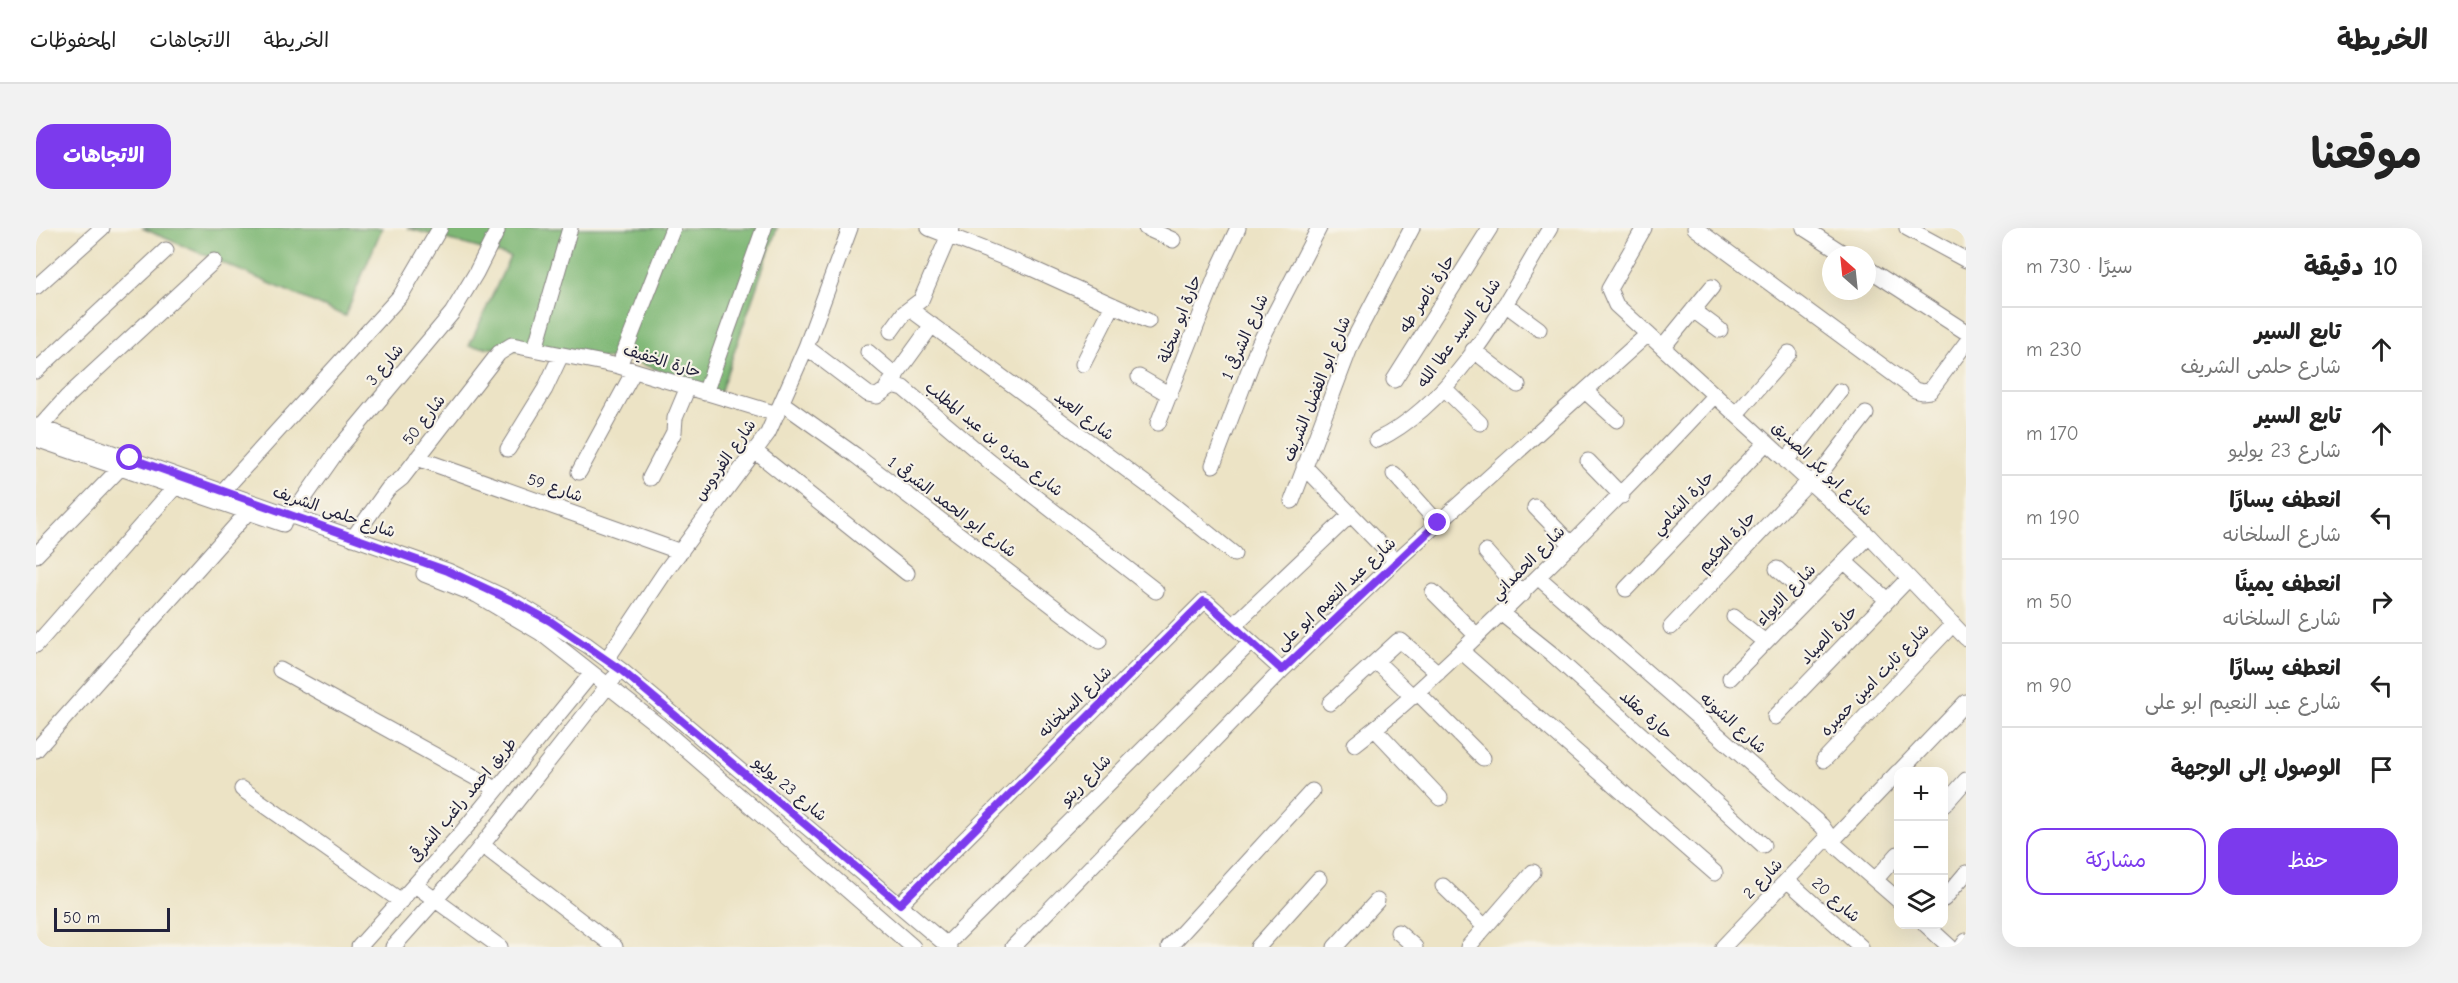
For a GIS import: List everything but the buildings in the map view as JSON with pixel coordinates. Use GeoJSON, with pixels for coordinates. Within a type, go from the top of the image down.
{"type":"FeatureCollection","features":[{"type":"Feature","properties":{"kind":"street"},"geometry":{"type":"LineString","coordinates":[[36,287],[102,228]]}},
{"type":"Feature","properties":{"kind":"street"},"geometry":{"type":"LineString","coordinates":[[222,492],[401,295],[440,228]]}},
{"type":"Feature","properties":{"kind":"street"},"geometry":{"type":"LineString","coordinates":[[535,349],[570,228]]}},
{"type":"Feature","properties":{"kind":"street"},"geometry":{"type":"LineString","coordinates":[[619,366],[673,228]]}},
{"type":"Feature","properties":{"kind":"street"},"geometry":{"type":"LineString","coordinates":[[705,393],[764,228]]}},
{"type":"Feature","properties":{"kind":"street","name":"شارع الفردوس"},"geometry":{"type":"LineString","coordinates":[[608,659],[681,552],[756,452],[779,409],[806,346],[850,228]]}},
{"type":"Feature","properties":{"kind":"street"},"geometry":{"type":"LineString","coordinates":[[929,228],[950,232],[1148,321]]}},
{"type":"Feature","properties":{"kind":"street"},"geometry":{"type":"LineString","coordinates":[[1146,228],[1173,240]]}},
{"type":"Feature","properties":{"kind":"street","name":"حارة ابو سخلة"},"geometry":{"type":"LineString","coordinates":[[1158,423],[1238,228]]}},
{"type":"Feature","properties":{"kind":"street","name":"شارع الشرقى 1"},"geometry":{"type":"LineString","coordinates":[[1213,465],[1259,344],[1319,228]]}},
{"type":"Feature","properties":{"kind":"street","name":"شارع ابو الفضل الشريف"},"geometry":{"type":"LineString","coordinates":[[1292,501],[1351,345],[1412,228]]}},
{"type":"Feature","properties":{"kind":"street","name":"حارة ناصر طه"},"geometry":{"type":"LineString","coordinates":[[1394,380],[1490,228]]}},
{"type":"Feature","properties":{"kind":"street","name":"شارع السيد عطا الله"},"geometry":{"type":"LineString","coordinates":[[1377,440],[1399,430],[1419,415],[1443,388],[1473,350],[1504,304],[1550,228]]}},
{"type":"Feature","properties":{"kind":"street","name":"شارع ابو بكر الصديق"},"geometry":{"type":"LineString","coordinates":[[1644,228],[1609,289],[1616,305],[1869,536],[1966,638]]}},
{"type":"Feature","properties":{"kind":"street"},"geometry":{"type":"LineString","coordinates":[[1695,228],[1915,390],[1930,391],[1966,343]]}},
{"type":"Feature","properties":{"kind":"street"},"geometry":{"type":"LineString","coordinates":[[1804,228],[1832,246]]}},
{"type":"Feature","properties":{"kind":"street"},"geometry":{"type":"LineString","coordinates":[[1907,228],[1966,260]]}},
{"type":"Feature","properties":{"kind":"street","name":"شارع 3"},"geometry":{"type":"LineString","coordinates":[[291,517],[340,447],[452,313],[497,231]]}},
{"type":"Feature","properties":{"kind":"street"},"geometry":{"type":"LineString","coordinates":[[891,331],[921,300],[950,232]]}},
{"type":"Feature","properties":{"kind":"street"},"geometry":{"type":"LineString","coordinates":[[36,371],[165,250]]}},
{"type":"Feature","properties":{"kind":"street"},"geometry":{"type":"LineString","coordinates":[[39,437],[67,397],[214,261]]}},
{"type":"Feature","properties":{"kind":"street"},"geometry":{"type":"LineString","coordinates":[[1876,274],[1966,332]]}},
{"type":"Feature","properties":{"kind":"street"},"geometry":{"type":"LineString","coordinates":[[1663,347],[1712,287]]}},
{"type":"Feature","properties":{"kind":"street"},"geometry":{"type":"LineString","coordinates":[[1504,304],[1539,329]]}},
{"type":"Feature","properties":{"kind":"street"},"geometry":{"type":"LineString","coordinates":[[1083,364],[1113,305]]}},
{"type":"Feature","properties":{"kind":"street","name":"شارع العبد"},"geometry":{"type":"LineString","coordinates":[[910,309],[1157,492],[1234,554]]}},
{"type":"Feature","properties":{"kind":"street"},"geometry":{"type":"LineString","coordinates":[[1693,309],[1720,330]]}},
{"type":"Feature","properties":{"kind":"street"},"geometry":{"type":"LineString","coordinates":[[868,352],[892,381],[932,325]]}},
{"type":"Feature","properties":{"kind":"street","name":"شارع عبد النعيم ابو على"},"geometry":{"type":"LineString","coordinates":[[1013,947],[1282,670],[1396,561],[1648,334]]}},
{"type":"Feature","properties":{"kind":"street","name":"شارع 50"},"geometry":{"type":"LineString","coordinates":[[353,538],[388,489],[402,478],[499,353],[512,345],[535,349]]}},
{"type":"Feature","properties":{"kind":"street","name":"شارع حمزه بن عبد المطلب"},"geometry":{"type":"LineString","coordinates":[[806,346],[868,394],[877,396],[892,381],[893,385],[903,388],[989,461],[1156,591]]}},
{"type":"Feature","properties":{"kind":"street","name":"حارة الخفيف"},"geometry":{"type":"LineString","coordinates":[[535,349],[619,366],[705,393],[779,409]]}},
{"type":"Feature","properties":{"kind":"street"},"geometry":{"type":"LineString","coordinates":[[1473,350],[1518,385]]}},
{"type":"Feature","properties":{"kind":"street"},"geometry":{"type":"LineString","coordinates":[[1736,414],[1789,353]]}},
{"type":"Feature","properties":{"kind":"street"},"geometry":{"type":"LineString","coordinates":[[508,449],[545,389],[561,355]]}},
{"type":"Feature","properties":{"kind":"street"},"geometry":{"type":"LineString","coordinates":[[579,472],[634,370]]}},
{"type":"Feature","properties":{"kind":"street"},"geometry":{"type":"LineString","coordinates":[[1139,377],[1170,395]]}},
{"type":"Feature","properties":{"kind":"street"},"geometry":{"type":"LineString","coordinates":[[650,478],[674,432],[675,418],[688,387]]}},
{"type":"Feature","properties":{"kind":"street"},"geometry":{"type":"LineString","coordinates":[[1443,388],[1480,423]]}},
{"type":"Feature","properties":{"kind":"street"},"geometry":{"type":"LineString","coordinates":[[1585,391],[1617,420]]}},
{"type":"Feature","properties":{"kind":"street"},"geometry":{"type":"LineString","coordinates":[[1786,460],[1840,391]]}},
{"type":"Feature","properties":{"kind":"street","name":"شارع الحمداني"},"geometry":{"type":"LineString","coordinates":[[1355,744],[1415,695],[1523,594],[1622,496],[1715,395]]}},
{"type":"Feature","properties":{"kind":"street","name":"شارع ابو الحمد الشرقى 1"},"geometry":{"type":"LineString","coordinates":[[779,409],[864,462],[1099,641]]}},
{"type":"Feature","properties":{"kind":"street","name":"حارة الحكيم"},"geometry":{"type":"LineString","coordinates":[[1671,627],[1810,483],[1866,414]]}},
{"type":"Feature","properties":{"kind":"street","name":"شارع حلمى الشريف"},"geometry":{"type":"LineString","coordinates":[[39,437],[222,492],[483,586],[517,603],[608,659]]}},
{"type":"Feature","properties":{"kind":"street","name":"حارة الشامي"},"geometry":{"type":"LineString","coordinates":[[1626,589],[1766,442]]}},
{"type":"Feature","properties":{"kind":"street"},"geometry":{"type":"LineString","coordinates":[[756,452],[907,573]]}},
{"type":"Feature","properties":{"kind":"street","name":"شارع 59"},"geometry":{"type":"LineString","coordinates":[[417,458],[681,552]]}},
{"type":"Feature","properties":{"kind":"street"},"geometry":{"type":"LineString","coordinates":[[1588,461],[1622,496]]}},
{"type":"Feature","properties":{"kind":"street"},"geometry":{"type":"LineString","coordinates":[[36,555],[126,463]]}},
{"type":"Feature","properties":{"kind":"street","name":"شارع حلمى الشريف"},"geometry":{"type":"LineString","coordinates":[[126,463],[175,488],[443,580],[477,595],[534,628],[659,726],[913,947]]}},
{"type":"Feature","properties":{"kind":"street"},"geometry":{"type":"LineString","coordinates":[[1304,466],[1396,561]]}},
{"type":"Feature","properties":{"kind":"street"},"geometry":{"type":"LineString","coordinates":[[1394,474],[1438,523]]}},
{"type":"Feature","properties":{"kind":"street"},"geometry":{"type":"LineString","coordinates":[[36,645],[175,488]]}},
{"type":"Feature","properties":{"kind":"street"},"geometry":{"type":"LineString","coordinates":[[1535,507],[1572,545]]}},
{"type":"Feature","properties":{"kind":"street"},"geometry":{"type":"LineString","coordinates":[[36,750],[247,513]]}},
{"type":"Feature","properties":{"kind":"street"},"geometry":{"type":"LineString","coordinates":[[1233,626],[1350,515]]}},
{"type":"Feature","properties":{"kind":"street","name":"شارع الايواء"},"geometry":{"type":"LineString","coordinates":[[1730,678],[1869,536]]}},
{"type":"Feature","properties":{"kind":"street"},"geometry":{"type":"LineString","coordinates":[[1486,552],[1523,594]]}},
{"type":"Feature","properties":{"kind":"street"},"geometry":{"type":"LineString","coordinates":[[1844,561],[1887,600]]}},
{"type":"Feature","properties":{"kind":"street"},"geometry":{"type":"LineString","coordinates":[[1777,568],[1809,597]]}},
{"type":"Feature","properties":{"kind":"street","name":"شارع الشونه"},"geometry":{"type":"LineString","coordinates":[[1539,578],[1822,826],[1830,838],[1894,895]]}},
{"type":"Feature","properties":{"kind":"street","name":"حارة الصياد"},"geometry":{"type":"LineString","coordinates":[[1775,717],[1909,578]]}},
{"type":"Feature","properties":{"kind":"street"},"geometry":{"type":"LineString","coordinates":[[1433,592],[1477,636]]}},
{"type":"Feature","properties":{"kind":"street","name":"شارع السلخانه"},"geometry":{"type":"LineString","coordinates":[[900,904],[1204,601],[1282,670]]}},
{"type":"Feature","properties":{"kind":"street","name":"حارة مقلد"},"geometry":{"type":"LineString","coordinates":[[1502,614],[1552,654],[1763,846]]}},
{"type":"Feature","properties":{"kind":"street"},"geometry":{"type":"LineString","coordinates":[[1734,617],[1765,642]]}},
{"type":"Feature","properties":{"kind":"street","name":"شارع ثابت امين حميره"},"geometry":{"type":"LineString","coordinates":[[1824,760],[1953,624]]}},
{"type":"Feature","properties":{"kind":"street"},"geometry":{"type":"LineString","coordinates":[[1330,703],[1401,641],[1438,673]]}},
{"type":"Feature","properties":{"kind":"street","name":"شارع ريتو"},"geometry":{"type":"LineString","coordinates":[[948,946],[1251,642]]}},
{"type":"Feature","properties":{"kind":"street"},"geometry":{"type":"LineString","coordinates":[[576,660],[587,645]]}},
{"type":"Feature","properties":{"kind":"street"},"geometry":{"type":"LineString","coordinates":[[1461,651],[1715,873]]}},
{"type":"Feature","properties":{"kind":"street","name":"شارع 23 يوليو"},"geometry":{"type":"LineString","coordinates":[[608,659],[948,946]]}},
{"type":"Feature","properties":{"kind":"street"},"geometry":{"type":"LineString","coordinates":[[1376,661],[1483,758]]}},
{"type":"Feature","properties":{"kind":"street"},"geometry":{"type":"LineString","coordinates":[[280,670],[496,789]]}},
{"type":"Feature","properties":{"kind":"street"},"geometry":{"type":"LineString","coordinates":[[393,947],[482,845],[621,670]]}},
{"type":"Feature","properties":{"kind":"street","name":"طريق احمد راغب الشرقى"},"geometry":{"type":"LineString","coordinates":[[359,947],[415,885],[592,673]]}},
{"type":"Feature","properties":{"kind":"street","name":"شارع 2"},"geometry":{"type":"LineString","coordinates":[[1904,767],[1966,702]]}},
{"type":"Feature","properties":{"kind":"street"},"geometry":{"type":"LineString","coordinates":[[1374,729],[1440,798]]}},
{"type":"Feature","properties":{"kind":"street","name":"شارع 2"},"geometry":{"type":"LineString","coordinates":[[1723,947],[1787,880],[1894,777]]}},
{"type":"Feature","properties":{"kind":"street"},"geometry":{"type":"LineString","coordinates":[[1948,800],[1966,780]]}},
{"type":"Feature","properties":{"kind":"street"},"geometry":{"type":"LineString","coordinates":[[242,789],[401,901]]}},
{"type":"Feature","properties":{"kind":"street"},"geometry":{"type":"LineString","coordinates":[[1169,947],[1312,791]]}},
{"type":"Feature","properties":{"kind":"street"},"geometry":{"type":"LineString","coordinates":[[482,845],[615,947]]}},
{"type":"Feature","properties":{"kind":"street"},"geometry":{"type":"LineString","coordinates":[[1876,879],[1894,859]]}},
{"type":"Feature","properties":{"kind":"street"},"geometry":{"type":"LineString","coordinates":[[1468,947],[1533,872]]}},
{"type":"Feature","properties":{"kind":"street"},"geometry":{"type":"LineString","coordinates":[[1948,894],[1966,873]]}},
{"type":"Feature","properties":{"kind":"street"},"geometry":{"type":"LineString","coordinates":[[1258,947],[1319,879]]}},
{"type":"Feature","properties":{"kind":"street","name":"شارع 20"},"geometry":{"type":"LineString","coordinates":[[1787,880],[1861,947]]}},
{"type":"Feature","properties":{"kind":"street"},"geometry":{"type":"LineString","coordinates":[[415,885],[500,947]]}},
{"type":"Feature","properties":{"kind":"street"},"geometry":{"type":"LineString","coordinates":[[1443,886],[1485,927]]}},
{"type":"Feature","properties":{"kind":"street"},"geometry":{"type":"LineString","coordinates":[[1335,947],[1377,901]]}},
{"type":"Feature","properties":{"kind":"street"},"geometry":{"type":"LineString","coordinates":[[1930,929],[1950,947]]}},
{"type":"Feature","properties":{"kind":"street"},"geometry":{"type":"LineString","coordinates":[[1398,932],[1415,947]]}},
{"type":"Feature","properties":{"kind":"street"},"geometry":{"type":"LineString","coordinates":[[1962,947],[1966,941]]}},
{"type":"Feature","properties":{"kind":"green space"},"geometry":{"type":"Polygon","coordinates":[[[142,228],[382,228],[345,316],[142,228]]]}},
{"type":"Feature","properties":{"kind":"green space"},"geometry":{"type":"Polygon","coordinates":[[[407,228],[777,228],[720,393],[634,361],[469,346],[510,257],[407,228]]]}},
{"type":"Feature","properties":{"kind":"route"},"geometry":{"type":"LineString","coordinates":[[130,458],[448,571],[483,586],[550,621],[608,659],[900,904],[1204,601],[1282,670],[1438,523]]}}]}
